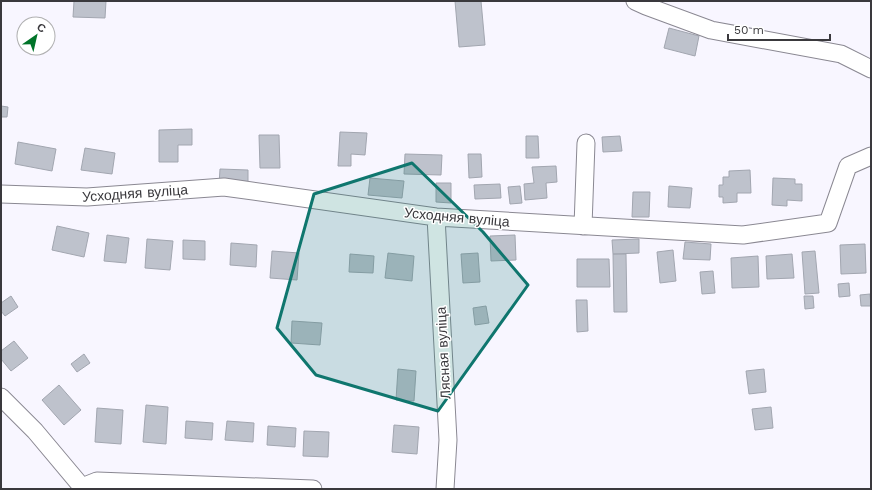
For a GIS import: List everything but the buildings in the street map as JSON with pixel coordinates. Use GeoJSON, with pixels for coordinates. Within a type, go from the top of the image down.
{"type":"FeatureCollection","features":[{"type":"Feature","properties":{"kind":"street"},"geometry":{"type":"LineString","coordinates":[[635,1],[711,30],[841,54],[871,69]]}},
{"type":"Feature","properties":{"kind":"street"},"geometry":{"type":"LineString","coordinates":[[583,226],[586,143]]}},
{"type":"Feature","properties":{"kind":"street","name":"Усходняя вуліца"},"geometry":{"type":"LineString","coordinates":[[1,194],[87,197],[224,187],[436,217],[743,235],[828,223],[848,166],[871,156]]}},
{"type":"Feature","properties":{"kind":"street","name":"Лясная вуліца"},"geometry":{"type":"LineString","coordinates":[[436,217],[448,440],[445,489]]}},
{"type":"Feature","properties":{"kind":"street"},"geometry":{"type":"LineString","coordinates":[[1,397],[35,431],[82,488],[97,481],[313,489]]}},
{"type":"Feature","properties":{"kind":"highlighted area"},"geometry":{"type":"Polygon","coordinates":[[[412,163],[483,232],[528,285],[438,411],[316,375],[277,328],[314,194],[412,163]]]}}]}
